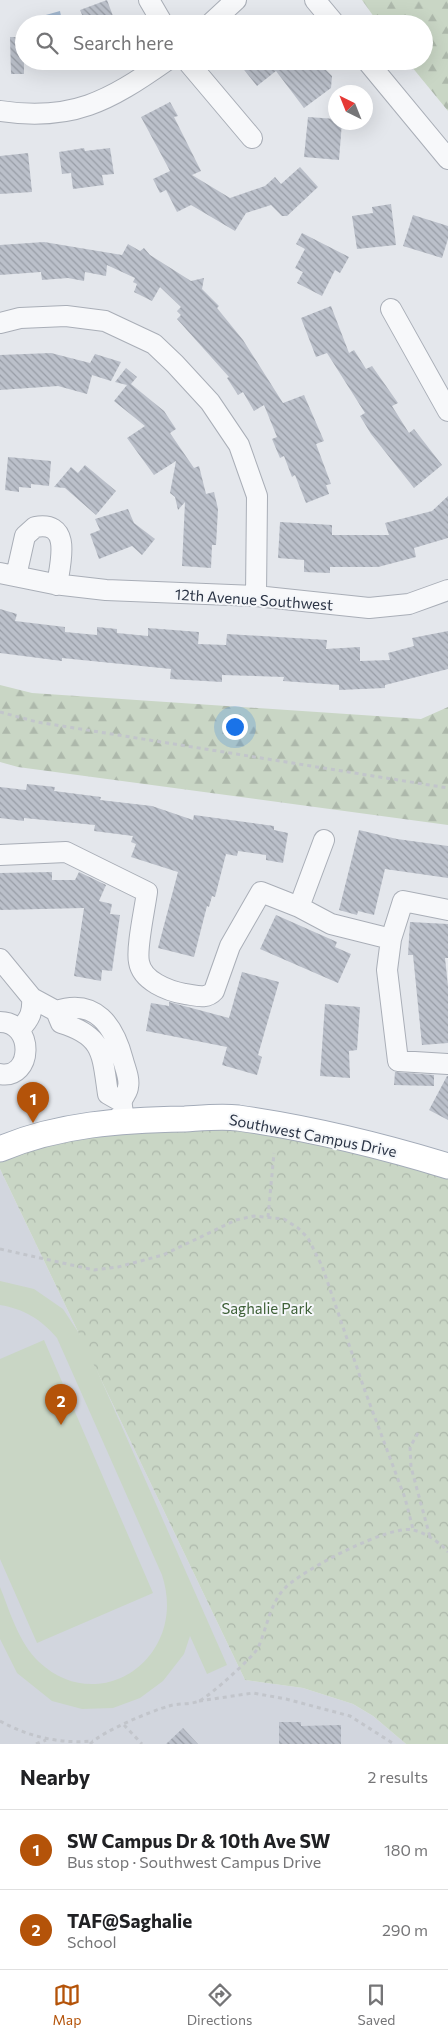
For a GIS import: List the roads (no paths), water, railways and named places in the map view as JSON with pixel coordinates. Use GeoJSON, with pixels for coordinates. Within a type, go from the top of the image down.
{"type":"FeatureCollection","features":[{"type":"Feature","properties":{"kind":"main road","name":"Southwest Campus Drive"},"geometry":{"type":"LineString","coordinates":[[0,1149],[24,1139],[74,1127],[124,1111],[236,1118],[376,1144],[448,1166]]}},
{"type":"Feature","properties":{"kind":"street"},"geometry":{"type":"LineString","coordinates":[[150,0],[158,15]]}},
{"type":"Feature","properties":{"kind":"street"},"geometry":{"type":"LineString","coordinates":[[220,15],[236,0]]}},
{"type":"Feature","properties":{"kind":"street"},"geometry":{"type":"LineString","coordinates":[[315,0],[328,15]]}},
{"type":"Feature","properties":{"kind":"street"},"geometry":{"type":"LineString","coordinates":[[0,110],[26,115],[74,110],[104,101],[152,70]]}},
{"type":"Feature","properties":{"kind":"street"},"geometry":{"type":"LineString","coordinates":[[195,70],[252,138]]}},
{"type":"Feature","properties":{"kind":"street"},"geometry":{"type":"LineString","coordinates":[[374,70],[448,159]]}},
{"type":"Feature","properties":{"kind":"street"},"geometry":{"type":"LineString","coordinates":[[391,309],[448,411]]}},
{"type":"Feature","properties":{"kind":"street"},"geometry":{"type":"LineString","coordinates":[[0,323],[20,318],[66,316],[105,321],[154,344],[175,364],[210,402],[239,446],[256,496],[256,596]]}},
{"type":"Feature","properties":{"kind":"street","name":"12th Avenue Southwest"},"geometry":{"type":"LineString","coordinates":[[57,584],[62,542],[55,530],[49,527],[35,527],[25,536],[8,574],[57,584],[106,590],[256,596],[369,608],[409,604],[448,590]]}},
{"type":"Feature","properties":{"kind":"street"},"geometry":{"type":"LineString","coordinates":[[299,907],[324,840]]}},
{"type":"Feature","properties":{"kind":"street"},"geometry":{"type":"LineString","coordinates":[[0,855],[66,852],[147,892],[138,961],[151,979],[166,989],[178,993],[204,997],[214,991],[230,946],[261,892],[299,907],[332,924],[391,940]]}},
{"type":"Feature","properties":{"kind":"street"},"geometry":{"type":"LineString","coordinates":[[448,910],[403,901],[391,940],[387,970],[398,1061],[448,1064]]}},
{"type":"Feature","properties":{"kind":"street"},"geometry":{"type":"LineString","coordinates":[[0,959],[32,998],[56,1011],[61,1023],[84,1030],[93,1038],[102,1059],[108,1094],[124,1111]]}},
{"type":"Feature","properties":{"kind":"street"},"geometry":{"type":"LineString","coordinates":[[20,1029],[30,1020],[33,1008],[32,998]]}},
{"type":"Feature","properties":{"kind":"street"},"geometry":{"type":"LineString","coordinates":[[0,1022],[14,1025],[20,1029],[25,1045],[25,1058],[21,1067],[7,1075],[0,1074]]}},
{"type":"Feature","properties":{"kind":"water"},"geometry":{"type":"Polygon","coordinates":[[[60,11],[61,15],[46,15],[60,11]]]}},
{"type":"Feature","properties":{"kind":"place","name":"SW Campus Dr & 10th Ave SW"},"geometry":{"type":"Point","coordinates":[33,1123]}},
{"type":"Feature","properties":{"kind":"place","name":"TAF@Saghalie"},"geometry":{"type":"Point","coordinates":[61,1425]}},
{"type":"Feature","properties":{"kind":"park label","name":"Saghalie Park"},"geometry":{"type":"Point","coordinates":[267,1308]}}]}
